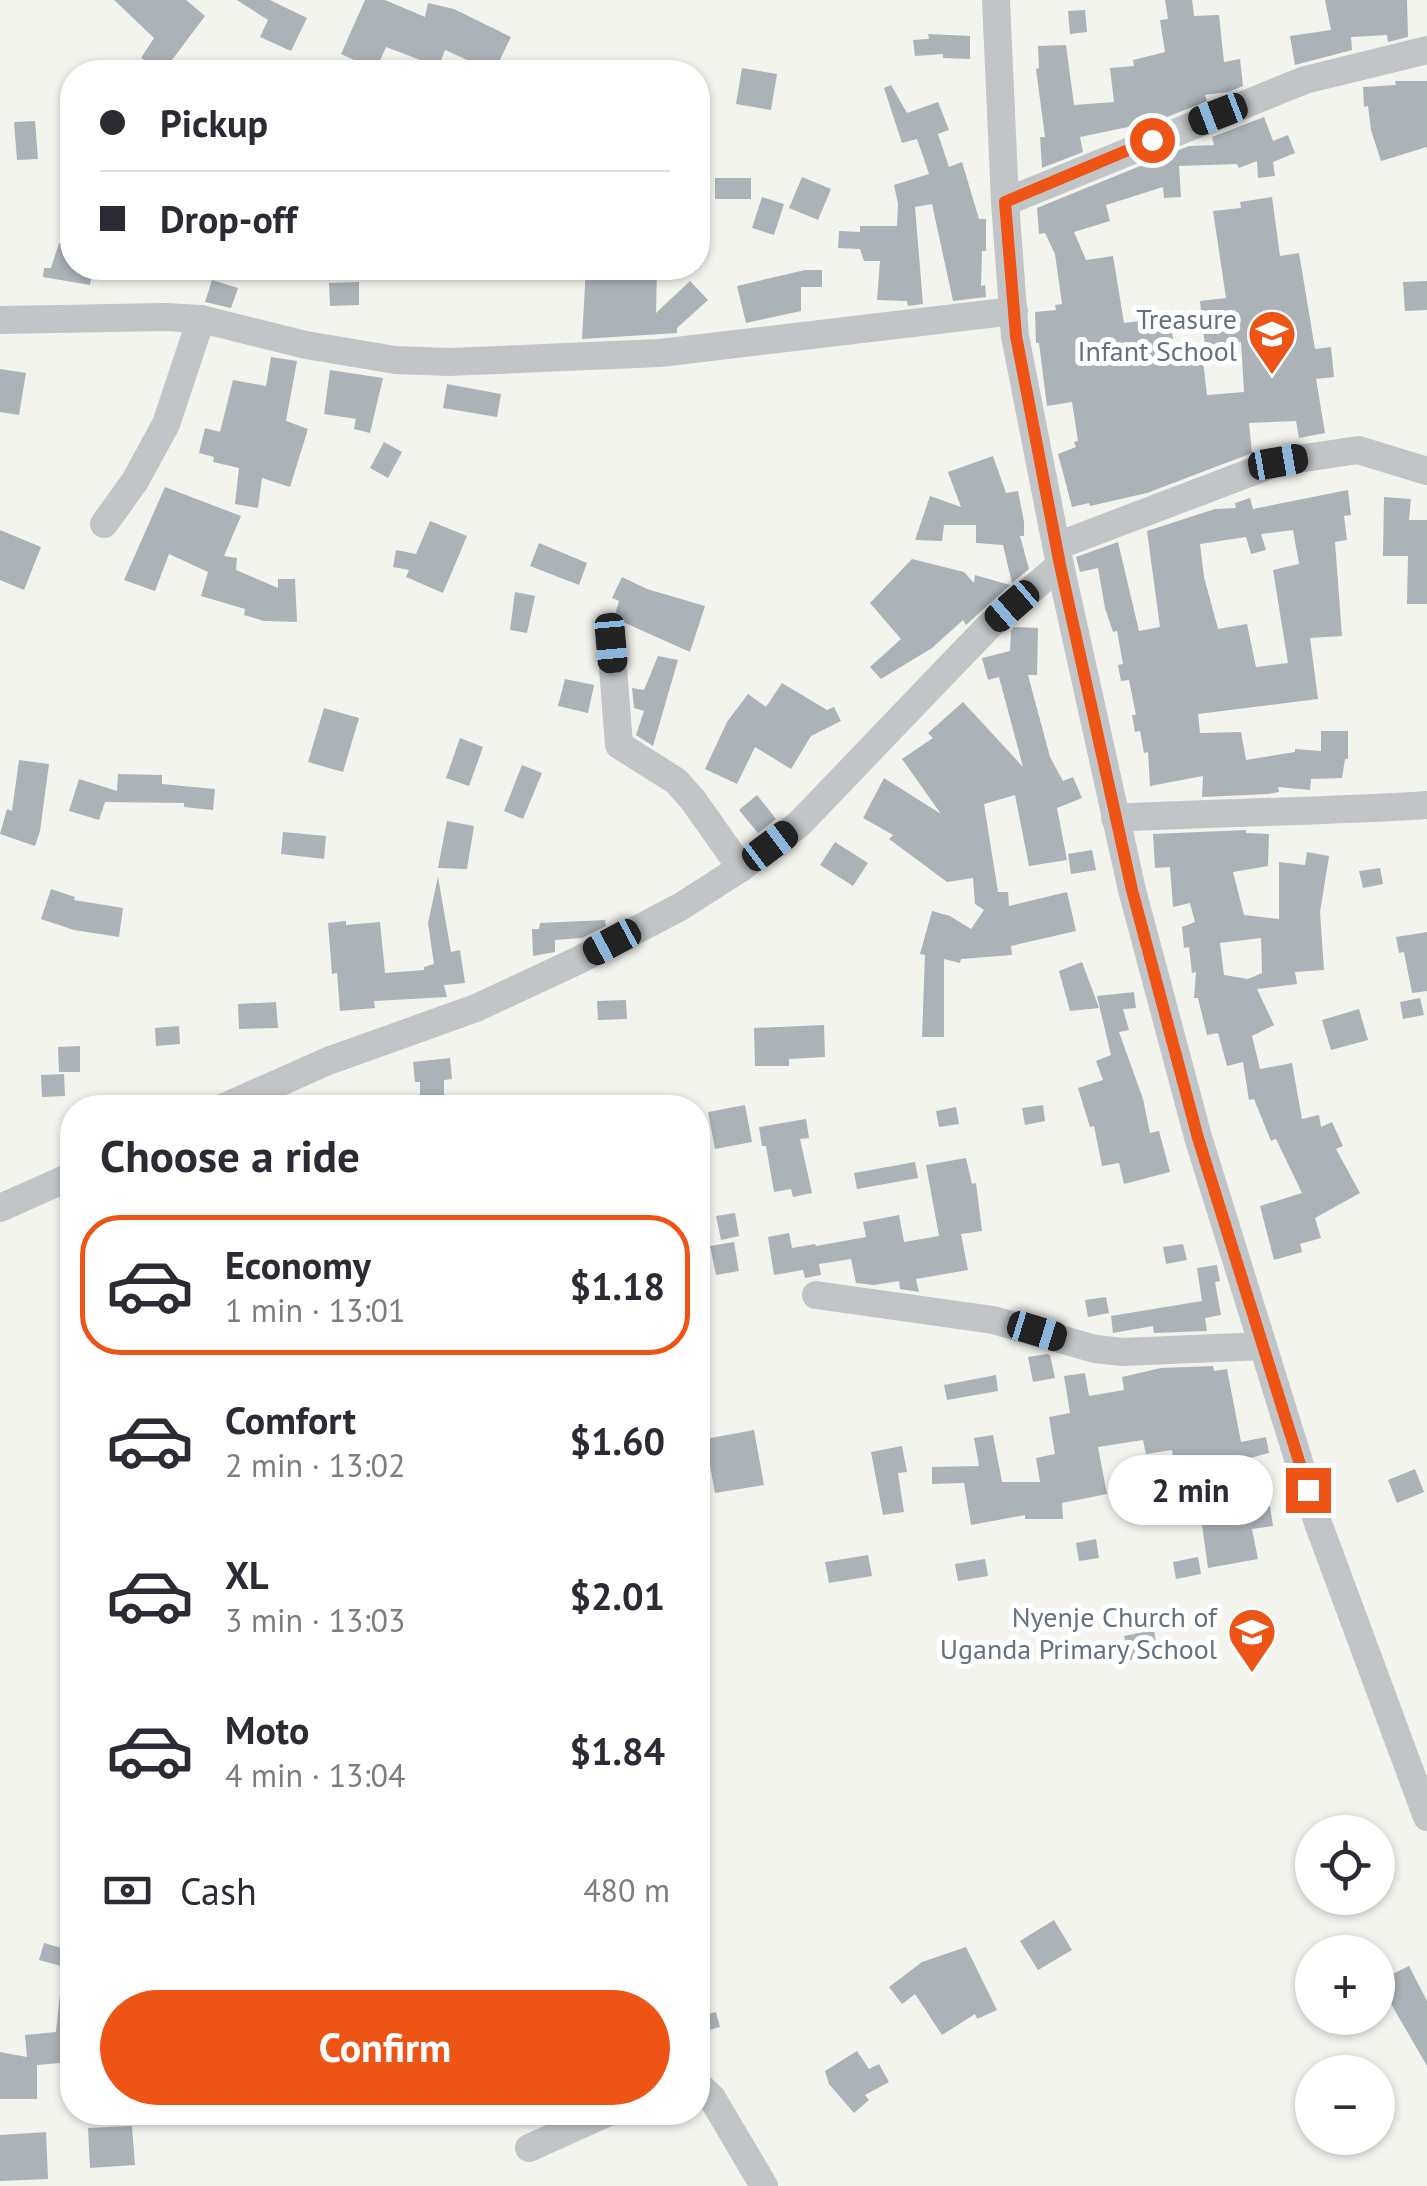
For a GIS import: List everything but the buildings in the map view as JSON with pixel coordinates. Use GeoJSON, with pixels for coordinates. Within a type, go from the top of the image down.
{"type":"FeatureCollection","features":[{"type":"Feature","properties":{"kind":"street"},"geometry":{"type":"LineString","coordinates":[[996,0],[1005,202],[1016,336],[1058,555],[1116,818],[1198,1138],[1262,1346],[1318,1523],[1427,1816]]}},
{"type":"Feature","properties":{"kind":"street"},"geometry":{"type":"LineString","coordinates":[[1005,202],[1305,80],[1427,50]]}},
{"type":"Feature","properties":{"kind":"street"},"geometry":{"type":"LineString","coordinates":[[0,320],[165,316],[201,319],[306,345],[394,360],[449,362],[660,353],[1014,311]]}},
{"type":"Feature","properties":{"kind":"street"},"geometry":{"type":"LineString","coordinates":[[104,524],[134,482],[166,424],[201,319]]}},
{"type":"Feature","properties":{"kind":"street"},"geometry":{"type":"LineString","coordinates":[[251,1095],[328,1060],[476,1008],[528,984],[680,907],[741,868],[799,824],[1058,555],[1278,462],[1358,450],[1427,471]]}},
{"type":"Feature","properties":{"kind":"street"},"geometry":{"type":"LineString","coordinates":[[611,643],[619,746],[676,781],[741,868]]}},
{"type":"Feature","properties":{"kind":"street"},"geometry":{"type":"LineString","coordinates":[[1116,818],[1427,805]]}},
{"type":"Feature","properties":{"kind":"street"},"geometry":{"type":"LineString","coordinates":[[0,1208],[60,1181]]}},
{"type":"Feature","properties":{"kind":"street"},"geometry":{"type":"LineString","coordinates":[[816,1295],[993,1320],[1094,1349],[1123,1352],[1262,1346]]}},
{"type":"Feature","properties":{"kind":"street"},"geometry":{"type":"LineString","coordinates":[[710,2095],[764,2186]]}},
{"type":"Feature","properties":{"kind":"street"},"geometry":{"type":"LineString","coordinates":[[529,2148],[580,2125]]}},
{"type":"Feature","properties":{"kind":"place","name":"Treasure Infant School"},"geometry":{"type":"Point","coordinates":[1272,376]}},
{"type":"Feature","properties":{"kind":"place","name":"Nyenje Church of Uganda Primary School"},"geometry":{"type":"Point","coordinates":[1252,1674]}},
{"type":"Feature","properties":{"kind":"route"},"geometry":{"type":"LineString","coordinates":[[1152,140],[1005,202],[1016,336],[1060,565],[1132,890],[1198,1138],[1308,1490]]}}]}
